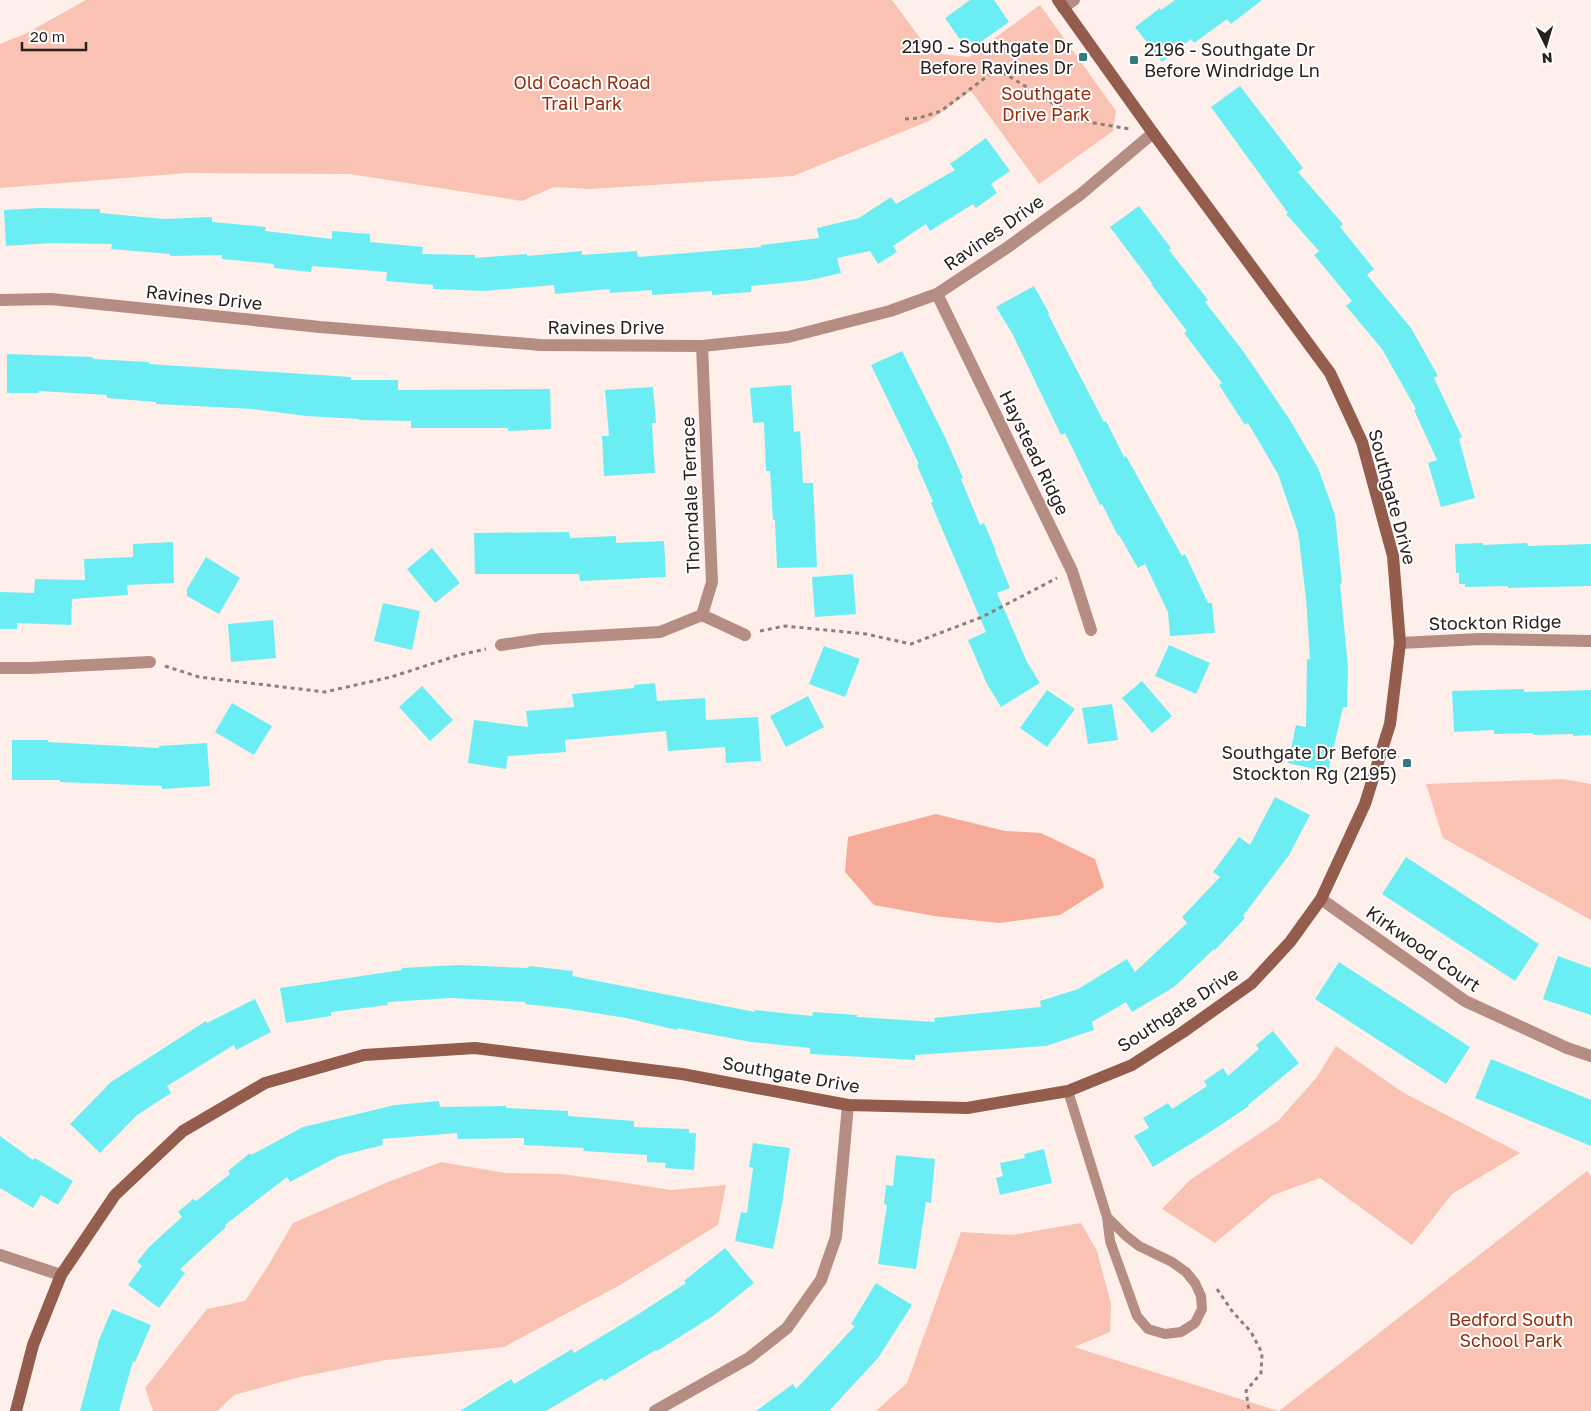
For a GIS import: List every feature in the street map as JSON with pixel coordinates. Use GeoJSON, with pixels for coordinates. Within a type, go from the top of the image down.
{"type":"FeatureCollection","features":[{"type":"Feature","properties":{"kind":"street"},"geometry":{"type":"LineString","coordinates":[[1061,4],[1074,0]]}},
{"type":"Feature","properties":{"kind":"street","name":"Southgate Drive"},"geometry":{"type":"LineString","coordinates":[[16,1411],[33,1345],[61,1275],[115,1195],[183,1132],[265,1083],[364,1055],[475,1048],[682,1074],[848,1105],[967,1108],[1068,1091],[1132,1065],[1183,1032],[1252,983],[1290,942],[1321,899],[1365,804],[1390,724],[1400,643],[1392,556],[1362,442],[1330,373],[1153,133],[1061,4]]}},
{"type":"Feature","properties":{"kind":"street","name":"Ravines Drive"},"geometry":{"type":"LineString","coordinates":[[0,300],[51,299],[320,327],[541,345],[702,346],[788,337],[890,311],[937,294],[1008,247],[1080,194],[1153,133]]}},
{"type":"Feature","properties":{"kind":"street","name":"Haystead Ridge"},"geometry":{"type":"LineString","coordinates":[[937,294],[1072,571],[1091,630]]}},
{"type":"Feature","properties":{"kind":"street","name":"Thorndale Terrace"},"geometry":{"type":"LineString","coordinates":[[702,346],[712,582],[702,615]]}},
{"type":"Feature","properties":{"kind":"street"},"geometry":{"type":"LineString","coordinates":[[501,645],[541,639],[660,632],[702,615],[745,634]]}},
{"type":"Feature","properties":{"kind":"street","name":"Stockton Ridge"},"geometry":{"type":"LineString","coordinates":[[1400,643],[1480,639],[1591,640]]}},
{"type":"Feature","properties":{"kind":"street"},"geometry":{"type":"LineString","coordinates":[[0,668],[40,668],[150,662]]}},
{"type":"Feature","properties":{"kind":"street","name":"Kirkwood Court"},"geometry":{"type":"LineString","coordinates":[[1321,899],[1465,1001],[1567,1048],[1591,1056]]}},
{"type":"Feature","properties":{"kind":"street"},"geometry":{"type":"LineString","coordinates":[[655,1411],[750,1358],[787,1328],[821,1280],[836,1237],[848,1105]]}},
{"type":"Feature","properties":{"kind":"street"},"geometry":{"type":"LineString","coordinates":[[0,1255],[61,1275]]}},
{"type":"Feature","properties":{"kind":"lane"},"geometry":{"type":"LineString","coordinates":[[1068,1091],[1108,1217],[1110,1241],[1137,1316],[1148,1329],[1165,1334],[1181,1332],[1195,1323],[1202,1310],[1201,1296],[1195,1283],[1186,1272],[1172,1262],[1139,1246],[1125,1235],[1108,1217]]}},
{"type":"Feature","properties":{"kind":"path"},"geometry":{"type":"LineString","coordinates":[[905,118],[919,118],[941,112],[993,72],[998,71],[1082,121],[1153,133]]}},
{"type":"Feature","properties":{"kind":"path"},"geometry":{"type":"LineString","coordinates":[[745,634],[785,626],[866,634],[911,644],[982,617],[1072,571]]}},
{"type":"Feature","properties":{"kind":"path"},"geometry":{"type":"LineString","coordinates":[[150,662],[199,677],[325,692],[392,677],[459,655],[501,645]]}},
{"type":"Feature","properties":{"kind":"path"},"geometry":{"type":"LineString","coordinates":[[1217,1289],[1232,1312],[1251,1332],[1262,1353],[1261,1373],[1246,1391],[1249,1411]]}},
{"type":"Feature","properties":{"kind":"green space","name":"Old Coach Road Trail Park"},"geometry":{"type":"Polygon","coordinates":[[[86,0],[892,0],[931,53],[969,57],[1040,5],[1116,111],[1113,131],[1039,184],[971,91],[929,121],[793,176],[591,189],[554,187],[522,201],[350,174],[187,173],[0,188],[0,44],[27,33],[86,0]]]}},
{"type":"Feature","properties":{"kind":"green space"},"geometry":{"type":"Polygon","coordinates":[[[1563,779],[1591,784],[1591,920],[1443,838],[1426,784],[1563,779]]]}},
{"type":"Feature","properties":{"kind":"green space"},"geometry":{"type":"Polygon","coordinates":[[[1336,1046],[1404,1093],[1520,1153],[1452,1194],[1412,1245],[1320,1178],[1273,1195],[1215,1243],[1162,1209],[1190,1180],[1278,1121],[1317,1077],[1336,1046]]]}},
{"type":"Feature","properties":{"kind":"green space"},"geometry":{"type":"Polygon","coordinates":[[[441,1162],[505,1173],[561,1174],[671,1190],[726,1185],[718,1225],[620,1285],[504,1347],[386,1360],[300,1377],[234,1395],[217,1411],[153,1411],[145,1388],[207,1309],[245,1301],[293,1223],[388,1182],[441,1162]]]}},
{"type":"Feature","properties":{"kind":"green space","name":"Bedford South School Park"},"geometry":{"type":"Polygon","coordinates":[[[1587,1171],[1591,1176],[1591,1411],[1279,1411],[1587,1171]]]}},
{"type":"Feature","properties":{"kind":"green space"},"geometry":{"type":"Polygon","coordinates":[[[1081,1223],[1097,1251],[1111,1304],[1110,1332],[1074,1347],[1278,1411],[876,1411],[907,1383],[961,1232],[1012,1235],[1081,1223]]]}},
{"type":"Feature","properties":{"kind":"shaded area"},"geometry":{"type":"Polygon","coordinates":[[[936,814],[1005,831],[1041,833],[1095,859],[1104,887],[1060,915],[999,923],[934,916],[874,905],[845,872],[848,837],[936,814]]]}},
{"type":"Feature","properties":{"kind":"building"},"geometry":{"type":"Polygon","coordinates":[[[970,0],[994,0],[1009,22],[968,51],[945,18],[970,0]]]}},
{"type":"Feature","properties":{"kind":"building"},"geometry":{"type":"Polygon","coordinates":[[[1175,0],[1262,0],[1231,24],[1227,19],[1194,43],[1191,39],[1162,62],[1135,27],[1160,8],[1161,10],[1175,0]]]}},
{"type":"Feature","properties":{"kind":"building"},"geometry":{"type":"Polygon","coordinates":[[[1240,86],[1303,168],[1298,172],[1343,224],[1340,227],[1374,269],[1367,275],[1411,328],[1438,376],[1434,378],[1462,437],[1459,439],[1475,498],[1441,507],[1428,463],[1437,460],[1414,410],[1416,409],[1382,349],[1346,306],[1352,301],[1314,255],[1319,251],[1286,214],[1288,213],[1211,107],[1240,86]]]}},
{"type":"Feature","properties":{"kind":"building"},"geometry":{"type":"Polygon","coordinates":[[[986,138],[1010,171],[991,184],[997,193],[976,208],[973,204],[930,231],[926,224],[893,246],[897,252],[878,264],[870,251],[837,258],[841,273],[811,280],[751,286],[751,292],[712,295],[712,291],[652,295],[652,290],[610,293],[610,289],[555,294],[554,285],[485,291],[433,289],[433,285],[386,281],[387,272],[312,266],[311,272],[274,268],[274,264],[222,259],[222,255],[170,256],[170,254],[111,249],[112,244],[53,243],[6,246],[4,210],[40,208],[100,209],[100,213],[164,219],[212,217],[212,222],[266,227],[265,231],[332,239],[332,231],[370,234],[370,242],[423,247],[422,254],[475,255],[475,258],[582,251],[582,255],[637,251],[638,257],[761,247],[761,245],[819,238],[817,228],[859,218],[891,197],[896,204],[955,170],[950,164],[986,138]]]}},
{"type":"Feature","properties":{"kind":"building"},"geometry":{"type":"Polygon","coordinates":[[[1139,206],[1171,248],[1169,250],[1208,300],[1205,302],[1243,351],[1290,420],[1318,468],[1335,515],[1348,667],[1347,707],[1343,707],[1328,772],[1288,763],[1296,725],[1306,727],[1307,659],[1310,659],[1306,598],[1298,532],[1278,474],[1248,423],[1245,425],[1219,385],[1222,383],[1184,333],[1187,331],[1110,227],[1139,206]]]}},
{"type":"Feature","properties":{"kind":"building"},"geometry":{"type":"Polygon","coordinates":[[[1034,286],[1104,422],[1106,421],[1124,457],[1126,456],[1182,556],[1185,554],[1208,603],[1212,603],[1215,633],[1170,636],[1168,612],[1145,564],[1138,568],[1118,536],[1102,504],[1100,505],[1065,433],[1061,435],[1012,333],[996,307],[1034,286]]]}},
{"type":"Feature","properties":{"kind":"building"},"geometry":{"type":"Polygon","coordinates":[[[902,351],[945,437],[963,478],[961,479],[980,525],[984,523],[996,551],[1010,588],[997,593],[1027,662],[1040,683],[1001,707],[987,684],[968,640],[986,632],[931,503],[933,502],[917,465],[919,464],[871,365],[902,351]]]}},
{"type":"Feature","properties":{"kind":"building"},"geometry":{"type":"Polygon","coordinates":[[[7,354],[93,357],[93,359],[149,362],[149,364],[351,377],[351,380],[398,380],[398,390],[550,389],[551,429],[508,431],[508,428],[411,428],[411,421],[359,420],[253,409],[156,404],[156,402],[107,398],[107,395],[39,391],[39,393],[7,393],[7,354]]]}},
{"type":"Feature","properties":{"kind":"building"},"geometry":{"type":"Polygon","coordinates":[[[791,385],[794,432],[800,431],[803,483],[813,483],[817,567],[777,568],[770,471],[766,471],[764,422],[753,423],[750,388],[791,385]]]}},
{"type":"Feature","properties":{"kind":"building"},"geometry":{"type":"Polygon","coordinates":[[[653,387],[656,423],[652,423],[655,473],[604,476],[602,436],[609,436],[605,390],[653,387]]]}},
{"type":"Feature","properties":{"kind":"building"},"geometry":{"type":"Polygon","coordinates":[[[569,532],[570,538],[616,536],[616,543],[664,541],[666,577],[580,581],[579,574],[475,574],[474,533],[569,532]]]}},
{"type":"Feature","properties":{"kind":"building"},"geometry":{"type":"Polygon","coordinates":[[[173,542],[174,583],[127,585],[128,595],[72,599],[71,625],[17,623],[17,629],[0,629],[0,592],[34,593],[35,579],[85,580],[84,559],[133,557],[133,544],[173,542]]]}},
{"type":"Feature","properties":{"kind":"building"},"geometry":{"type":"Polygon","coordinates":[[[1483,543],[1483,545],[1527,543],[1528,546],[1591,544],[1591,586],[1465,587],[1465,584],[1459,584],[1459,573],[1456,573],[1455,544],[1483,543]]]}},
{"type":"Feature","properties":{"kind":"building"},"geometry":{"type":"Polygon","coordinates":[[[432,548],[460,583],[435,603],[407,569],[432,548]]]}},
{"type":"Feature","properties":{"kind":"building"},"geometry":{"type":"Polygon","coordinates":[[[206,557],[240,578],[219,614],[187,596],[187,589],[206,557]]]}},
{"type":"Feature","properties":{"kind":"building"},"geometry":{"type":"Polygon","coordinates":[[[853,574],[856,614],[815,617],[812,577],[853,574]]]}},
{"type":"Feature","properties":{"kind":"building"},"geometry":{"type":"Polygon","coordinates":[[[383,603],[420,611],[412,650],[374,641],[383,603]]]}},
{"type":"Feature","properties":{"kind":"building"},"geometry":{"type":"Polygon","coordinates":[[[273,620],[276,658],[231,662],[228,624],[273,620]]]}},
{"type":"Feature","properties":{"kind":"building"},"geometry":{"type":"Polygon","coordinates":[[[1169,645],[1210,663],[1196,694],[1155,676],[1169,645]]]}},
{"type":"Feature","properties":{"kind":"building"},"geometry":{"type":"Polygon","coordinates":[[[824,646],[860,659],[845,697],[809,684],[824,646]]]}},
{"type":"Feature","properties":{"kind":"building"},"geometry":{"type":"Polygon","coordinates":[[[1142,681],[1172,716],[1152,733],[1122,698],[1142,681]]]}},
{"type":"Feature","properties":{"kind":"building"},"geometry":{"type":"Polygon","coordinates":[[[655,683],[657,701],[705,698],[706,720],[758,717],[761,761],[726,763],[725,747],[668,751],[666,731],[565,740],[566,752],[508,756],[506,769],[468,763],[474,720],[528,727],[526,711],[574,707],[572,694],[634,688],[634,685],[655,683]]]}},
{"type":"Feature","properties":{"kind":"building"},"geometry":{"type":"Polygon","coordinates":[[[422,686],[453,720],[430,741],[399,707],[422,686]]]}},
{"type":"Feature","properties":{"kind":"building"},"geometry":{"type":"Polygon","coordinates":[[[1524,689],[1524,692],[1591,690],[1591,735],[1494,734],[1494,730],[1454,732],[1452,691],[1524,689]]]}},
{"type":"Feature","properties":{"kind":"building"},"geometry":{"type":"Polygon","coordinates":[[[1047,690],[1075,709],[1047,747],[1020,728],[1047,690]]]}},
{"type":"Feature","properties":{"kind":"building"},"geometry":{"type":"Polygon","coordinates":[[[808,696],[824,727],[786,747],[770,716],[808,696]]]}},
{"type":"Feature","properties":{"kind":"building"},"geometry":{"type":"Polygon","coordinates":[[[232,703],[272,726],[254,755],[215,732],[232,703]]]}},
{"type":"Feature","properties":{"kind":"building"},"geometry":{"type":"Polygon","coordinates":[[[1112,704],[1118,740],[1088,744],[1082,708],[1112,704]]]}},
{"type":"Feature","properties":{"kind":"building"},"geometry":{"type":"Polygon","coordinates":[[[12,740],[48,740],[48,742],[159,748],[159,746],[207,743],[210,786],[162,789],[162,786],[60,782],[60,780],[12,780],[12,740]]]}},
{"type":"Feature","properties":{"kind":"building"},"geometry":{"type":"Polygon","coordinates":[[[1275,797],[1310,815],[1289,855],[1243,916],[1245,918],[1215,950],[1174,987],[1132,1012],[1126,1002],[1092,1022],[1094,1030],[1046,1046],[915,1055],[915,1060],[810,1054],[810,1048],[751,1042],[677,1028],[677,1030],[626,1018],[525,1004],[525,1002],[450,998],[387,1002],[388,1005],[331,1012],[331,1016],[286,1023],[280,988],[402,970],[402,968],[458,965],[528,968],[529,966],[573,971],[572,976],[755,1012],[755,1010],[812,1016],[813,1012],[935,1022],[934,1018],[1041,1007],[1040,1001],[1078,989],[1127,959],[1135,972],[1187,923],[1182,917],[1220,877],[1213,872],[1239,837],[1250,845],[1275,797]]]}},
{"type":"Feature","properties":{"kind":"building"},"geometry":{"type":"Polygon","coordinates":[[[1406,857],[1539,944],[1515,981],[1382,894],[1406,857]]]}},
{"type":"Feature","properties":{"kind":"building"},"geometry":{"type":"Polygon","coordinates":[[[1558,956],[1591,968],[1591,1015],[1543,999],[1558,956]]]}},
{"type":"Feature","properties":{"kind":"building"},"geometry":{"type":"Polygon","coordinates":[[[1339,962],[1470,1047],[1446,1084],[1315,999],[1339,962]]]}},
{"type":"Feature","properties":{"kind":"building"},"geometry":{"type":"Polygon","coordinates":[[[255,999],[271,1032],[236,1050],[234,1045],[167,1086],[171,1093],[137,1115],[100,1153],[70,1124],[111,1082],[206,1021],[207,1023],[255,999]]]}},
{"type":"Feature","properties":{"kind":"building"},"geometry":{"type":"Polygon","coordinates":[[[1273,1031],[1299,1063],[1249,1106],[1153,1167],[1134,1136],[1149,1128],[1143,1118],[1168,1103],[1172,1109],[1207,1086],[1204,1081],[1223,1068],[1228,1076],[1259,1049],[1256,1045],[1273,1031]]]}},
{"type":"Feature","properties":{"kind":"building"},"geometry":{"type":"Polygon","coordinates":[[[1491,1059],[1591,1100],[1591,1146],[1475,1098],[1491,1059]]]}},
{"type":"Feature","properties":{"kind":"building"},"geometry":{"type":"Polygon","coordinates":[[[439,1101],[440,1107],[506,1106],[506,1108],[568,1111],[568,1116],[634,1121],[634,1127],[689,1129],[689,1133],[696,1133],[694,1170],[665,1168],[666,1163],[647,1162],[647,1155],[583,1151],[584,1148],[524,1145],[524,1138],[458,1139],[457,1133],[382,1139],[383,1145],[339,1156],[290,1182],[287,1177],[225,1225],[226,1227],[180,1269],[185,1273],[159,1308],[128,1285],[142,1266],[137,1262],[149,1247],[182,1217],[178,1212],[193,1199],[196,1201],[230,1174],[228,1171],[250,1153],[251,1155],[303,1127],[395,1105],[439,1101]]]}},
{"type":"Feature","properties":{"kind":"building"},"geometry":{"type":"Polygon","coordinates":[[[0,1136],[33,1160],[35,1158],[73,1181],[58,1205],[41,1195],[33,1208],[0,1188],[0,1136]]]}},
{"type":"Feature","properties":{"kind":"building"},"geometry":{"type":"Polygon","coordinates":[[[753,1143],[790,1148],[773,1249],[735,1241],[741,1212],[747,1213],[753,1168],[749,1167],[753,1143]]]}},
{"type":"Feature","properties":{"kind":"building"},"geometry":{"type":"Polygon","coordinates":[[[1044,1149],[1052,1183],[1000,1195],[996,1178],[1003,1176],[1000,1163],[1025,1158],[1024,1154],[1044,1149]]]}},
{"type":"Feature","properties":{"kind":"building"},"geometry":{"type":"Polygon","coordinates":[[[896,1155],[935,1159],[931,1203],[926,1202],[916,1269],[878,1264],[887,1205],[884,1204],[886,1185],[893,1186],[896,1155]]]}},
{"type":"Feature","properties":{"kind":"building"},"geometry":{"type":"Polygon","coordinates":[[[725,1248],[754,1283],[713,1316],[657,1351],[604,1381],[602,1378],[546,1411],[460,1411],[511,1379],[514,1384],[572,1349],[574,1353],[634,1317],[686,1283],[684,1281],[725,1248]]]}},
{"type":"Feature","properties":{"kind":"building"},"geometry":{"type":"Polygon","coordinates":[[[876,1283],[912,1305],[878,1358],[829,1411],[756,1411],[793,1384],[796,1389],[855,1326],[851,1324],[876,1283]]]}},
{"type":"Feature","properties":{"kind":"building"},"geometry":{"type":"Polygon","coordinates":[[[112,1309],[151,1325],[135,1362],[133,1361],[119,1411],[80,1411],[99,1340],[112,1309]]]}},
{"type":"Feature","properties":{"kind":"place","name":"2190 - Southgate Dr Before Ravines Dr"},"geometry":{"type":"Point","coordinates":[1083,57]}},
{"type":"Feature","properties":{"kind":"place","name":"2196 - Southgate Dr Before Windridge Ln"},"geometry":{"type":"Point","coordinates":[1134,60]}},
{"type":"Feature","properties":{"kind":"place","name":"Southgate Dr Before Stockton Rg (2195)"},"geometry":{"type":"Point","coordinates":[1407,763]}},
{"type":"Feature","properties":{"kind":"park label","name":"Southgate Drive Park"},"geometry":{"type":"Point","coordinates":[1046,104]}}]}
